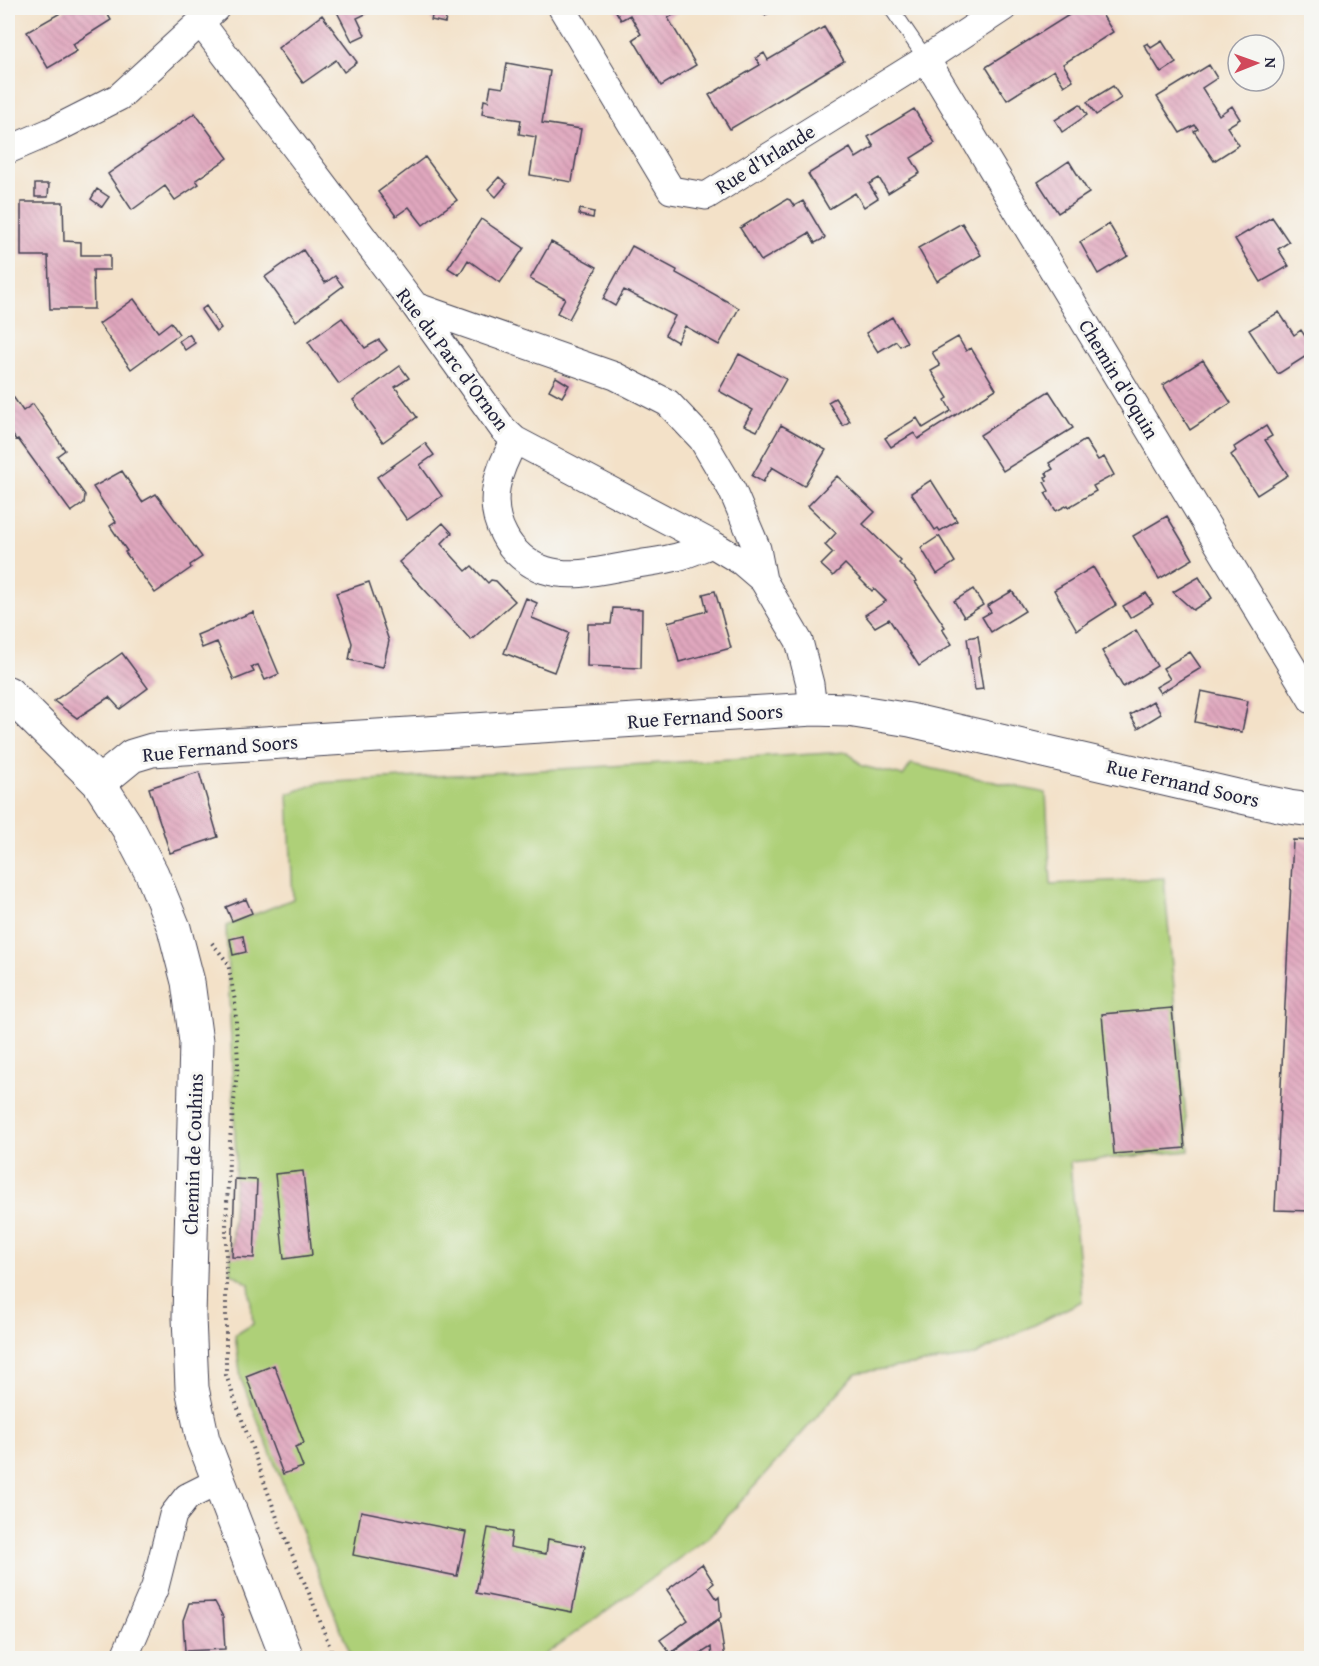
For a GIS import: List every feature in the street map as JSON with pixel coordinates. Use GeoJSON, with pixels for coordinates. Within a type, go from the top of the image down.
{"type":"FeatureCollection","features":[{"type":"Feature","properties":{"kind":"street","name":"Rue d'Irlande"},"geometry":{"type":"LineString","coordinates":[[562,8],[671,190],[706,196],[926,59],[1003,8]]}},
{"type":"Feature","properties":{"kind":"street"},"geometry":{"type":"LineString","coordinates":[[8,150],[50,132],[119,97],[209,15]]}},
{"type":"Feature","properties":{"kind":"street","name":"Rue du Parc d'Ornon"},"geometry":{"type":"LineString","coordinates":[[209,15],[493,416],[515,440],[712,544],[742,562],[762,580],[799,641],[810,684],[813,709]]}},
{"type":"Feature","properties":{"kind":"street","name":"Chemin d'Oquin"},"geometry":{"type":"LineString","coordinates":[[926,59],[1311,700]]}},
{"type":"Feature","properties":{"kind":"street"},"geometry":{"type":"LineString","coordinates":[[415,306],[615,376],[668,403],[702,439],[732,490],[757,549],[762,580]]}},
{"type":"Feature","properties":{"kind":"street"},"geometry":{"type":"LineString","coordinates":[[515,440],[504,460],[497,480],[495,511],[498,525],[507,541],[530,563],[557,573],[580,573],[679,557],[712,544]]}},
{"type":"Feature","properties":{"kind":"street","name":"Chemin de Couhins"},"geometry":{"type":"LineString","coordinates":[[8,693],[99,783],[143,855],[174,928],[188,982],[196,1042],[189,1317],[192,1388],[204,1440],[287,1659]]}},
{"type":"Feature","properties":{"kind":"street","name":"Rue Fernand Soors"},"geometry":{"type":"LineString","coordinates":[[99,783],[132,756],[152,750],[813,709],[848,710],[910,720],[1257,800],[1311,810]]}},
{"type":"Feature","properties":{"kind":"street"},"geometry":{"type":"LineString","coordinates":[[124,1659],[155,1587],[172,1515],[187,1497],[219,1480]]}},
{"type":"Feature","properties":{"kind":"lane"},"geometry":{"type":"LineString","coordinates":[[891,8],[926,59]]}},
{"type":"Feature","properties":{"kind":"path"},"geometry":{"type":"LineString","coordinates":[[174,928],[189,927],[209,939],[228,963],[235,1001],[238,1064],[228,1182],[225,1375],[276,1516],[334,1659]]}},
{"type":"Feature","properties":{"kind":"green space"},"geometry":{"type":"Polygon","coordinates":[[[848,752],[862,766],[903,776],[911,764],[1046,793],[1051,884],[1164,878],[1189,1151],[1070,1162],[1082,1301],[973,1356],[856,1373],[709,1537],[540,1658],[352,1658],[241,1379],[235,1335],[253,1324],[249,1284],[230,1272],[236,1156],[226,926],[293,899],[288,794],[318,783],[848,752]]]}},
{"type":"Feature","properties":{"kind":"building"},"geometry":{"type":"Polygon","coordinates":[[[69,8],[104,8],[111,20],[73,44],[77,51],[48,68],[27,32],[69,8]]]}},
{"type":"Feature","properties":{"kind":"building"},"geometry":{"type":"Polygon","coordinates":[[[335,8],[378,8],[357,18],[365,35],[352,41],[335,8]]]}},
{"type":"Feature","properties":{"kind":"building"},"geometry":{"type":"Polygon","coordinates":[[[434,8],[448,8],[445,23],[431,20],[434,8]]]}},
{"type":"Feature","properties":{"kind":"building"},"geometry":{"type":"Polygon","coordinates":[[[464,8],[488,8],[487,13],[464,8]]]}},
{"type":"Feature","properties":{"kind":"building"},"geometry":{"type":"Polygon","coordinates":[[[614,8],[678,8],[680,11],[668,18],[696,65],[661,86],[633,39],[641,34],[630,15],[621,20],[614,8]]]}},
{"type":"Feature","properties":{"kind":"building"},"geometry":{"type":"Polygon","coordinates":[[[760,8],[779,8],[765,15],[760,8]]]}},
{"type":"Feature","properties":{"kind":"building"},"geometry":{"type":"Polygon","coordinates":[[[1080,8],[1098,8],[1113,32],[1063,64],[1073,80],[1064,86],[1054,70],[1007,100],[986,67],[1080,8]]]}},
{"type":"Feature","properties":{"kind":"building"},"geometry":{"type":"Polygon","coordinates":[[[322,15],[357,62],[344,72],[336,60],[303,83],[278,48],[322,15]]]}},
{"type":"Feature","properties":{"kind":"building"},"geometry":{"type":"Polygon","coordinates":[[[824,27],[844,61],[730,129],[709,95],[760,65],[756,58],[764,53],[768,60],[824,27]]]}},
{"type":"Feature","properties":{"kind":"building"},"geometry":{"type":"Polygon","coordinates":[[[1162,41],[1176,63],[1161,73],[1144,45],[1148,43],[1151,48],[1162,41]]]}},
{"type":"Feature","properties":{"kind":"building"},"geometry":{"type":"Polygon","coordinates":[[[507,63],[550,71],[542,123],[581,129],[572,182],[530,175],[536,137],[519,134],[521,120],[482,114],[484,100],[488,101],[491,86],[503,88],[507,63]]]}},
{"type":"Feature","properties":{"kind":"building"},"geometry":{"type":"Polygon","coordinates":[[[1209,65],[1217,78],[1202,88],[1219,115],[1232,106],[1240,119],[1227,127],[1239,145],[1214,161],[1194,131],[1198,129],[1195,125],[1180,133],[1157,97],[1209,65]]]}},
{"type":"Feature","properties":{"kind":"building"},"geometry":{"type":"Polygon","coordinates":[[[1113,86],[1121,98],[1096,115],[1087,102],[1113,86]]]}},
{"type":"Feature","properties":{"kind":"building"},"geometry":{"type":"Polygon","coordinates":[[[1080,104],[1087,115],[1062,132],[1055,120],[1080,104]]]}},
{"type":"Feature","properties":{"kind":"building"},"geometry":{"type":"Polygon","coordinates":[[[914,109],[935,143],[911,158],[920,173],[888,193],[879,178],[869,184],[878,198],[864,207],[855,193],[829,209],[808,174],[850,148],[856,158],[874,147],[868,137],[914,109]]]}},
{"type":"Feature","properties":{"kind":"building"},"geometry":{"type":"Polygon","coordinates":[[[195,113],[228,158],[196,180],[199,184],[175,200],[165,186],[132,210],[108,174],[195,113]]]}},
{"type":"Feature","properties":{"kind":"building"},"geometry":{"type":"Polygon","coordinates":[[[425,157],[457,200],[423,225],[409,207],[396,216],[378,192],[425,157]]]}},
{"type":"Feature","properties":{"kind":"building"},"geometry":{"type":"Polygon","coordinates":[[[1069,161],[1089,193],[1058,213],[1038,182],[1069,161]]]}},
{"type":"Feature","properties":{"kind":"building"},"geometry":{"type":"Polygon","coordinates":[[[499,177],[507,184],[496,197],[488,189],[499,177]]]}},
{"type":"Feature","properties":{"kind":"building"},"geometry":{"type":"Polygon","coordinates":[[[35,184],[49,184],[48,197],[35,197],[35,184]]]}},
{"type":"Feature","properties":{"kind":"building"},"geometry":{"type":"Polygon","coordinates":[[[97,189],[109,197],[102,207],[91,199],[97,189]]]}},
{"type":"Feature","properties":{"kind":"building"},"geometry":{"type":"Polygon","coordinates":[[[787,199],[794,206],[803,201],[825,238],[815,243],[809,233],[761,261],[740,228],[787,199]]]}},
{"type":"Feature","properties":{"kind":"building"},"geometry":{"type":"Polygon","coordinates":[[[21,202],[63,202],[64,241],[81,242],[81,255],[110,255],[110,270],[93,270],[94,309],[50,309],[48,256],[21,256],[21,202]]]}},
{"type":"Feature","properties":{"kind":"building"},"geometry":{"type":"Polygon","coordinates":[[[580,209],[594,212],[593,218],[579,215],[580,209]]]}},
{"type":"Feature","properties":{"kind":"building"},"geometry":{"type":"Polygon","coordinates":[[[1272,217],[1289,242],[1278,249],[1289,266],[1261,282],[1235,239],[1272,217]]]}},
{"type":"Feature","properties":{"kind":"building"},"geometry":{"type":"Polygon","coordinates":[[[481,219],[524,248],[500,283],[468,260],[459,275],[448,268],[481,219]]]}},
{"type":"Feature","properties":{"kind":"building"},"geometry":{"type":"Polygon","coordinates":[[[962,223],[981,255],[937,281],[918,248],[962,223]]]}},
{"type":"Feature","properties":{"kind":"building"},"geometry":{"type":"Polygon","coordinates":[[[1109,224],[1128,256],[1098,274],[1080,242],[1109,224]]]}},
{"type":"Feature","properties":{"kind":"building"},"geometry":{"type":"Polygon","coordinates":[[[551,242],[597,267],[569,319],[557,313],[565,298],[530,279],[551,242]]]}},
{"type":"Feature","properties":{"kind":"building"},"geometry":{"type":"Polygon","coordinates":[[[632,246],[739,308],[719,345],[685,326],[677,342],[665,335],[675,316],[624,290],[615,306],[603,299],[632,246]]]}},
{"type":"Feature","properties":{"kind":"building"},"geometry":{"type":"Polygon","coordinates":[[[303,250],[325,283],[335,276],[343,286],[296,321],[265,277],[303,250]]]}},
{"type":"Feature","properties":{"kind":"building"},"geometry":{"type":"Polygon","coordinates":[[[134,299],[158,332],[171,322],[179,334],[131,369],[99,324],[134,299]]]}},
{"type":"Feature","properties":{"kind":"building"},"geometry":{"type":"Polygon","coordinates":[[[206,306],[221,328],[216,332],[201,310],[206,306]]]}},
{"type":"Feature","properties":{"kind":"building"},"geometry":{"type":"Polygon","coordinates":[[[1279,312],[1294,335],[1301,330],[1311,345],[1311,353],[1278,374],[1249,330],[1279,312]]]}},
{"type":"Feature","properties":{"kind":"building"},"geometry":{"type":"Polygon","coordinates":[[[892,317],[907,342],[900,346],[896,341],[878,352],[866,333],[892,317]]]}},
{"type":"Feature","properties":{"kind":"building"},"geometry":{"type":"Polygon","coordinates":[[[342,318],[365,348],[379,340],[387,350],[339,384],[308,342],[342,318]]]}},
{"type":"Feature","properties":{"kind":"building"},"geometry":{"type":"Polygon","coordinates":[[[189,334],[195,343],[185,350],[179,341],[189,334]]]}},
{"type":"Feature","properties":{"kind":"building"},"geometry":{"type":"Polygon","coordinates":[[[958,337],[966,351],[971,348],[996,389],[918,439],[914,433],[891,447],[885,438],[917,418],[923,428],[951,411],[945,400],[948,398],[931,371],[940,366],[932,352],[958,337]]]}},
{"type":"Feature","properties":{"kind":"building"},"geometry":{"type":"Polygon","coordinates":[[[739,354],[786,379],[757,431],[744,425],[753,410],[719,391],[739,354]]]}},
{"type":"Feature","properties":{"kind":"building"},"geometry":{"type":"Polygon","coordinates":[[[1203,360],[1231,403],[1190,430],[1163,385],[1203,360]]]}},
{"type":"Feature","properties":{"kind":"building"},"geometry":{"type":"Polygon","coordinates":[[[400,366],[409,378],[395,387],[417,417],[383,442],[353,400],[400,366]]]}},
{"type":"Feature","properties":{"kind":"building"},"geometry":{"type":"Polygon","coordinates":[[[556,377],[569,385],[562,397],[549,390],[556,377]]]}},
{"type":"Feature","properties":{"kind":"building"},"geometry":{"type":"Polygon","coordinates":[[[9,391],[23,411],[33,404],[65,450],[57,456],[85,495],[84,503],[71,512],[8,428],[9,391]]]}},
{"type":"Feature","properties":{"kind":"building"},"geometry":{"type":"Polygon","coordinates":[[[1049,391],[1073,428],[1003,471],[980,435],[1049,391]]]}},
{"type":"Feature","properties":{"kind":"building"},"geometry":{"type":"Polygon","coordinates":[[[835,398],[850,421],[843,426],[828,402],[835,398]]]}},
{"type":"Feature","properties":{"kind":"building"},"geometry":{"type":"Polygon","coordinates":[[[781,425],[826,450],[804,486],[772,467],[763,482],[752,476],[781,425]]]}},
{"type":"Feature","properties":{"kind":"building"},"geometry":{"type":"Polygon","coordinates":[[[1266,426],[1272,436],[1265,440],[1288,475],[1257,495],[1231,455],[1236,451],[1234,447],[1266,426]]]}},
{"type":"Feature","properties":{"kind":"building"},"geometry":{"type":"Polygon","coordinates":[[[1085,440],[1098,460],[1104,457],[1114,475],[1093,486],[1096,491],[1069,507],[1068,505],[1056,511],[1045,493],[1049,491],[1044,482],[1047,481],[1046,473],[1053,469],[1049,463],[1085,440]]]}},
{"type":"Feature","properties":{"kind":"building"},"geometry":{"type":"Polygon","coordinates":[[[425,443],[434,455],[420,465],[442,496],[407,520],[377,477],[425,443]]]}},
{"type":"Feature","properties":{"kind":"building"},"geometry":{"type":"Polygon","coordinates":[[[122,471],[142,502],[156,494],[202,557],[190,565],[191,568],[155,593],[125,552],[127,551],[110,526],[116,522],[93,487],[122,471]]]}},
{"type":"Feature","properties":{"kind":"building"},"geometry":{"type":"Polygon","coordinates":[[[837,476],[875,512],[863,524],[901,561],[899,563],[917,581],[915,582],[945,627],[942,629],[952,644],[919,666],[889,619],[875,627],[865,615],[886,601],[874,589],[872,591],[845,564],[833,576],[821,565],[833,553],[825,545],[836,533],[808,506],[837,476]]]}},
{"type":"Feature","properties":{"kind":"building"},"geometry":{"type":"Polygon","coordinates":[[[931,480],[957,521],[940,531],[938,528],[935,530],[911,493],[931,480]]]}},
{"type":"Feature","properties":{"kind":"building"},"geometry":{"type":"Polygon","coordinates":[[[1167,516],[1193,559],[1159,579],[1133,536],[1167,516]]]}},
{"type":"Feature","properties":{"kind":"building"},"geometry":{"type":"Polygon","coordinates":[[[443,523],[452,533],[441,544],[466,571],[472,566],[488,583],[491,580],[496,581],[515,601],[471,640],[399,562],[443,523]]]}},
{"type":"Feature","properties":{"kind":"building"},"geometry":{"type":"Polygon","coordinates":[[[939,536],[955,562],[937,574],[921,548],[939,536]]]}},
{"type":"Feature","properties":{"kind":"building"},"geometry":{"type":"Polygon","coordinates":[[[1093,567],[1116,605],[1077,630],[1054,590],[1093,567]]]}},
{"type":"Feature","properties":{"kind":"building"},"geometry":{"type":"Polygon","coordinates":[[[1199,577],[1212,598],[1193,610],[1173,592],[1199,577]]]}},
{"type":"Feature","properties":{"kind":"building"},"geometry":{"type":"Polygon","coordinates":[[[369,582],[389,641],[383,667],[349,660],[352,643],[336,593],[369,582]]]}},
{"type":"Feature","properties":{"kind":"building"},"geometry":{"type":"Polygon","coordinates":[[[973,589],[983,605],[964,617],[954,601],[973,589]]]}},
{"type":"Feature","properties":{"kind":"building"},"geometry":{"type":"Polygon","coordinates":[[[715,591],[731,648],[679,662],[668,622],[707,611],[703,594],[715,591]]]}},
{"type":"Feature","properties":{"kind":"building"},"geometry":{"type":"Polygon","coordinates":[[[1012,591],[1025,611],[991,632],[982,617],[991,612],[987,606],[1012,591]]]}},
{"type":"Feature","properties":{"kind":"building"},"geometry":{"type":"Polygon","coordinates":[[[1146,593],[1153,604],[1130,618],[1123,606],[1146,593]]]}},
{"type":"Feature","properties":{"kind":"building"},"geometry":{"type":"Polygon","coordinates":[[[526,598],[537,603],[532,618],[569,633],[554,672],[504,653],[526,598]]]}},
{"type":"Feature","properties":{"kind":"building"},"geometry":{"type":"Polygon","coordinates":[[[613,608],[642,609],[641,668],[587,666],[588,624],[611,624],[613,608]]]}},
{"type":"Feature","properties":{"kind":"building"},"geometry":{"type":"Polygon","coordinates":[[[253,612],[279,674],[265,680],[258,665],[251,667],[254,672],[234,680],[217,642],[202,648],[197,635],[253,612]]]}},
{"type":"Feature","properties":{"kind":"building"},"geometry":{"type":"Polygon","coordinates":[[[1136,630],[1157,666],[1123,687],[1102,651],[1136,630]]]}},
{"type":"Feature","properties":{"kind":"building"},"geometry":{"type":"Polygon","coordinates":[[[978,636],[981,656],[978,657],[983,689],[975,690],[967,638],[978,636]]]}},
{"type":"Feature","properties":{"kind":"building"},"geometry":{"type":"Polygon","coordinates":[[[1190,652],[1201,668],[1160,693],[1156,687],[1170,679],[1163,668],[1190,652]]]}},
{"type":"Feature","properties":{"kind":"building"},"geometry":{"type":"Polygon","coordinates":[[[122,653],[148,688],[120,709],[109,697],[77,718],[54,701],[122,653]]]}},
{"type":"Feature","properties":{"kind":"building"},"geometry":{"type":"Polygon","coordinates":[[[1201,691],[1248,701],[1242,732],[1195,722],[1201,691]]]}},
{"type":"Feature","properties":{"kind":"building"},"geometry":{"type":"Polygon","coordinates":[[[1153,701],[1161,714],[1138,728],[1130,715],[1153,701]]]}},
{"type":"Feature","properties":{"kind":"building"},"geometry":{"type":"Polygon","coordinates":[[[199,772],[218,837],[170,853],[149,788],[199,772]]]}},
{"type":"Feature","properties":{"kind":"building"},"geometry":{"type":"Polygon","coordinates":[[[1293,840],[1311,841],[1311,1211],[1275,1210],[1293,840]]]}},
{"type":"Feature","properties":{"kind":"building"},"geometry":{"type":"Polygon","coordinates":[[[246,899],[252,913],[232,921],[226,907],[246,899]]]}},
{"type":"Feature","properties":{"kind":"building"},"geometry":{"type":"Polygon","coordinates":[[[243,936],[246,952],[233,955],[230,939],[243,936]]]}},
{"type":"Feature","properties":{"kind":"building"},"geometry":{"type":"Polygon","coordinates":[[[1172,1008],[1185,1148],[1114,1154],[1102,1014],[1172,1008]]]}},
{"type":"Feature","properties":{"kind":"building"},"geometry":{"type":"Polygon","coordinates":[[[303,1171],[312,1255],[284,1259],[275,1174],[303,1171]]]}},
{"type":"Feature","properties":{"kind":"building"},"geometry":{"type":"Polygon","coordinates":[[[235,1179],[257,1180],[254,1258],[232,1257],[235,1179]]]}},
{"type":"Feature","properties":{"kind":"building"},"geometry":{"type":"Polygon","coordinates":[[[274,1365],[304,1443],[295,1447],[303,1467],[283,1474],[246,1376],[274,1365]]]}},
{"type":"Feature","properties":{"kind":"building"},"geometry":{"type":"Polygon","coordinates":[[[361,1511],[466,1532],[457,1576],[353,1555],[361,1511]]]}},
{"type":"Feature","properties":{"kind":"building"},"geometry":{"type":"Polygon","coordinates":[[[488,1528],[512,1532],[510,1547],[546,1554],[548,1539],[585,1546],[572,1612],[476,1593],[488,1528]]]}},
{"type":"Feature","properties":{"kind":"building"},"geometry":{"type":"Polygon","coordinates":[[[702,1564],[714,1583],[709,1587],[717,1599],[719,1597],[721,1617],[670,1653],[660,1640],[688,1620],[667,1590],[702,1564]]]}},
{"type":"Feature","properties":{"kind":"building"},"geometry":{"type":"Polygon","coordinates":[[[215,1602],[223,1617],[225,1649],[185,1651],[183,1620],[189,1603],[215,1602]]]}},
{"type":"Feature","properties":{"kind":"building"},"geometry":{"type":"Polygon","coordinates":[[[719,1620],[725,1658],[712,1658],[711,1647],[694,1658],[676,1658],[672,1653],[719,1620]]]}}]}
